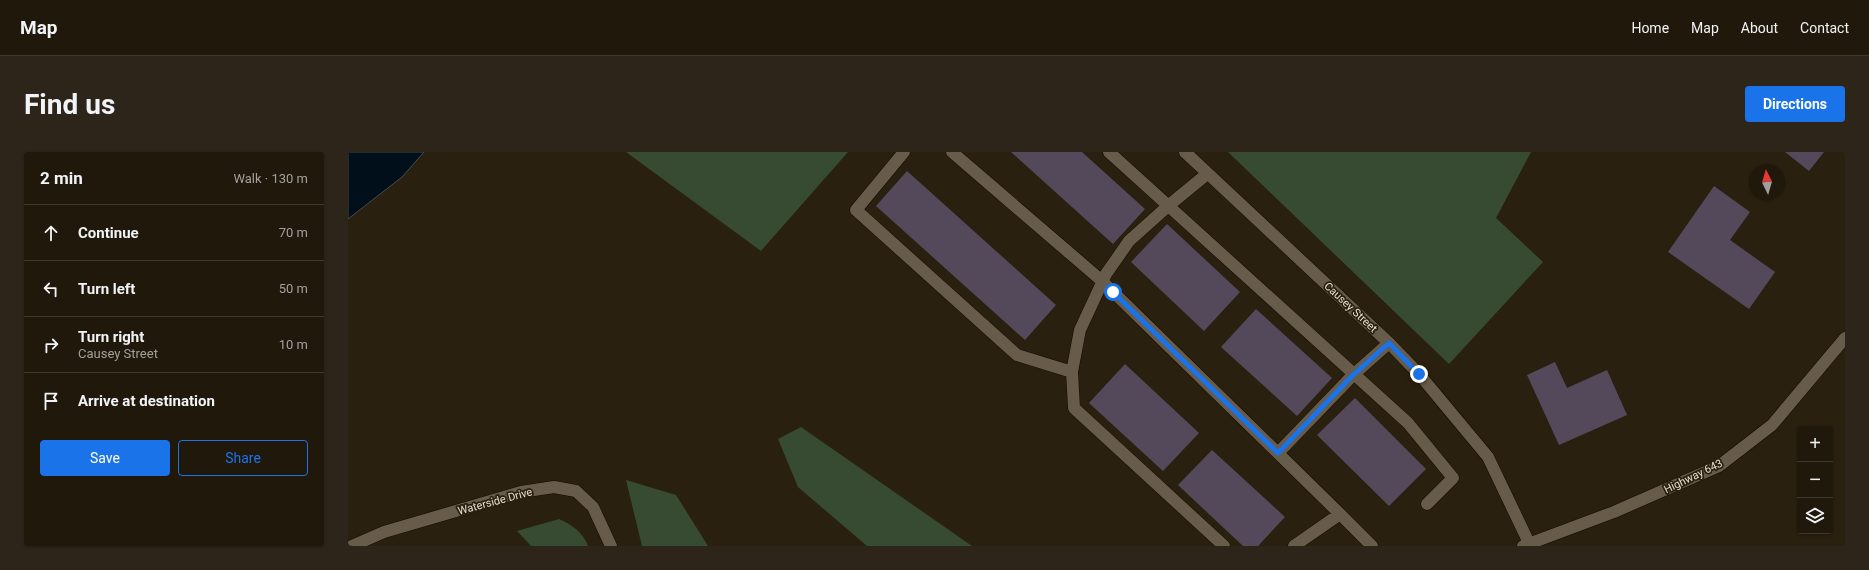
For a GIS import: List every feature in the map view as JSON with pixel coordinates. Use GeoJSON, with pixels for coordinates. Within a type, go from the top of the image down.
{"type":"FeatureCollection","features":[{"type":"Feature","properties":{"kind":"street"},"geometry":{"type":"LineString","coordinates":[[904,152],[856,210],[1017,355],[1072,372]]}},
{"type":"Feature","properties":{"kind":"street"},"geometry":{"type":"LineString","coordinates":[[952,152],[1102,281],[1372,546]]}},
{"type":"Feature","properties":{"kind":"street"},"geometry":{"type":"LineString","coordinates":[[1109,152],[1353,375],[1408,423],[1453,478],[1427,504]]}},
{"type":"Feature","properties":{"kind":"street","name":"Causey Street"},"geometry":{"type":"LineString","coordinates":[[1185,152],[1389,343],[1419,374],[1488,457],[1526,544]]}},
{"type":"Feature","properties":{"kind":"street"},"geometry":{"type":"LineString","coordinates":[[1207,174],[1129,241],[1102,281],[1080,330],[1072,372],[1074,408],[1224,546]]}},
{"type":"Feature","properties":{"kind":"street","name":"Highway 643"},"geometry":{"type":"LineString","coordinates":[[1526,544],[1614,512],[1719,466],[1772,425],[1845,338]]}},
{"type":"Feature","properties":{"kind":"street"},"geometry":{"type":"LineString","coordinates":[[1278,453],[1353,375],[1389,343]]}},
{"type":"Feature","properties":{"kind":"street","name":"Waterside Drive"},"geometry":{"type":"LineString","coordinates":[[352,546],[399,527],[522,492],[554,487],[576,491],[593,507],[610,546]]}},
{"type":"Feature","properties":{"kind":"street"},"geometry":{"type":"LineString","coordinates":[[1294,546],[1340,514]]}},
{"type":"Feature","properties":{"kind":"green space"},"geometry":{"type":"Polygon","coordinates":[[[626,152],[848,152],[761,251],[626,152]]]}},
{"type":"Feature","properties":{"kind":"green space"},"geometry":{"type":"Polygon","coordinates":[[[1228,152],[1531,152],[1496,218],[1543,262],[1449,364],[1228,152]]]}},
{"type":"Feature","properties":{"kind":"green space"},"geometry":{"type":"Polygon","coordinates":[[[801,427],[972,546],[867,546],[798,487],[778,439],[801,427]]]}},
{"type":"Feature","properties":{"kind":"green space"},"geometry":{"type":"Polygon","coordinates":[[[626,480],[676,495],[708,546],[642,546],[626,480]]]}},
{"type":"Feature","properties":{"kind":"green space"},"geometry":{"type":"Polygon","coordinates":[[[559,519],[580,533],[588,546],[531,546],[517,531],[559,519]]]}},
{"type":"Feature","properties":{"kind":"shaded area"},"geometry":{"type":"Polygon","coordinates":[[[348,152],[424,152],[402,177],[348,219],[348,152]]]}},
{"type":"Feature","properties":{"kind":"building"},"geometry":{"type":"Polygon","coordinates":[[[1011,152],[1082,152],[1145,209],[1113,244],[1011,152]]]}},
{"type":"Feature","properties":{"kind":"building"},"geometry":{"type":"Polygon","coordinates":[[[1785,152],[1824,152],[1809,171],[1785,152]]]}},
{"type":"Feature","properties":{"kind":"building"},"geometry":{"type":"Polygon","coordinates":[[[907,171],[1056,305],[1025,340],[876,206],[907,171]]]}},
{"type":"Feature","properties":{"kind":"building"},"geometry":{"type":"Polygon","coordinates":[[[1714,186],[1750,212],[1730,240],[1775,272],[1749,309],[1668,252],[1714,186]]]}},
{"type":"Feature","properties":{"kind":"building"},"geometry":{"type":"Polygon","coordinates":[[[1167,224],[1240,292],[1204,331],[1131,262],[1167,224]]]}},
{"type":"Feature","properties":{"kind":"building"},"geometry":{"type":"Polygon","coordinates":[[[1256,309],[1332,378],[1297,416],[1221,347],[1256,309]]]}},
{"type":"Feature","properties":{"kind":"building"},"geometry":{"type":"Polygon","coordinates":[[[1555,362],[1567,388],[1607,370],[1627,415],[1559,445],[1527,375],[1555,362]]]}},
{"type":"Feature","properties":{"kind":"building"},"geometry":{"type":"Polygon","coordinates":[[[1125,364],[1199,433],[1163,471],[1089,403],[1125,364]]]}},
{"type":"Feature","properties":{"kind":"building"},"geometry":{"type":"Polygon","coordinates":[[[1355,398],[1426,469],[1389,506],[1317,435],[1355,398]]]}},
{"type":"Feature","properties":{"kind":"building"},"geometry":{"type":"Polygon","coordinates":[[[1212,450],[1285,517],[1258,546],[1243,546],[1178,485],[1212,450]]]}},
{"type":"Feature","properties":{"kind":"route"},"geometry":{"type":"LineString","coordinates":[[1113,292],[1278,453],[1353,375],[1389,343],[1419,374]]}}]}
